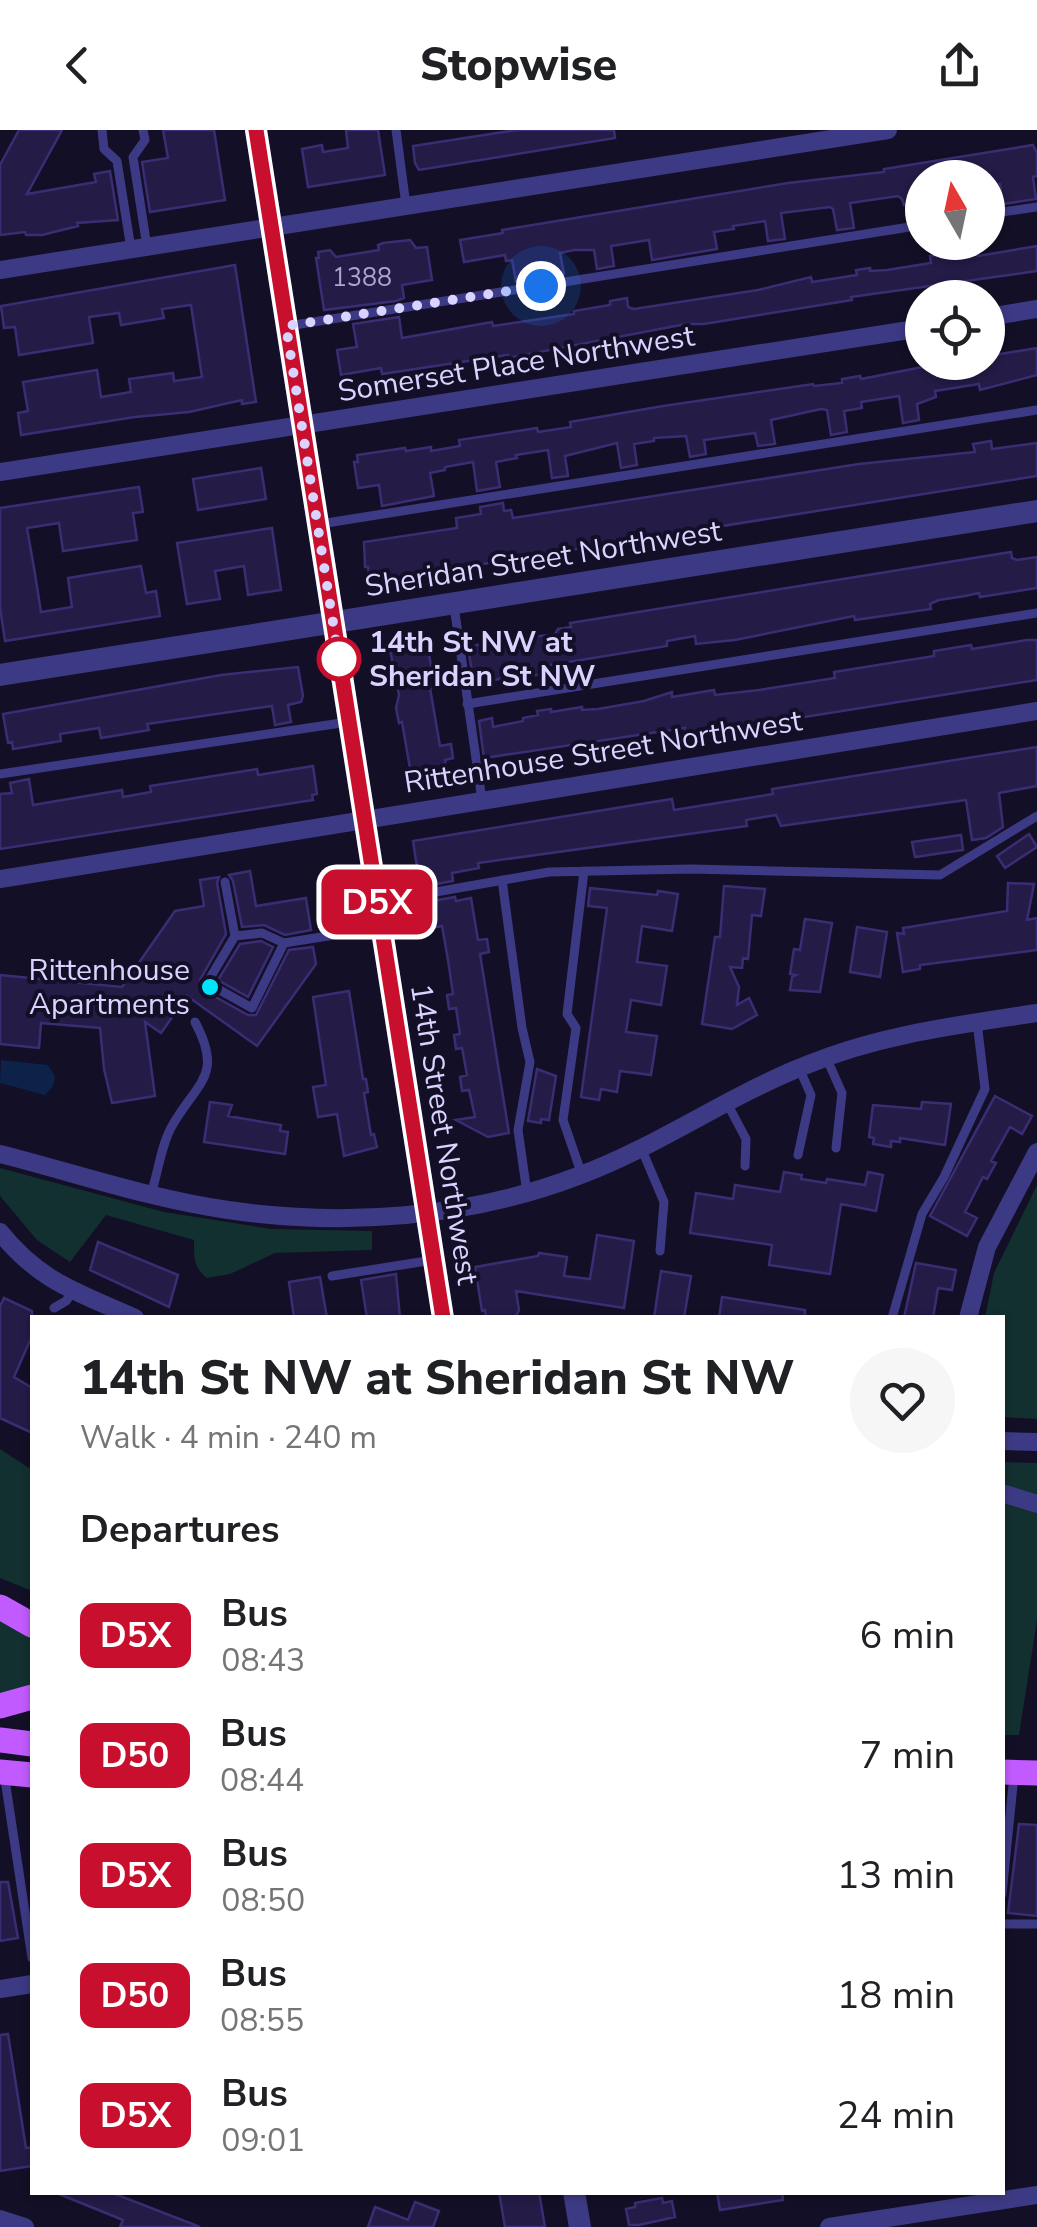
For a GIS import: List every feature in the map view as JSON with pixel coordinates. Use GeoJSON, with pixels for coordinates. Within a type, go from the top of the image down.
{"type":"FeatureCollection","features":[{"type":"Feature","properties":{"kind":"main road"},"geometry":{"type":"LineString","coordinates":[[0,1588],[30,1603]]}},
{"type":"Feature","properties":{"kind":"main road"},"geometry":{"type":"LineString","coordinates":[[0,1607],[30,1624]]}},
{"type":"Feature","properties":{"kind":"main road"},"geometry":{"type":"LineString","coordinates":[[0,1706],[30,1698]]}},
{"type":"Feature","properties":{"kind":"main road"},"geometry":{"type":"LineString","coordinates":[[0,1714],[30,1718]]}},
{"type":"Feature","properties":{"kind":"main road"},"geometry":{"type":"LineString","coordinates":[[0,1740],[30,1744]]}},
{"type":"Feature","properties":{"kind":"main road"},"geometry":{"type":"LineString","coordinates":[[2,1772],[30,1775]]}},
{"type":"Feature","properties":{"kind":"street","name":"14th Street Northwest"},"geometry":{"type":"LineString","coordinates":[[256,130],[443,1315]]}},
{"type":"Feature","properties":{"kind":"street"},"geometry":{"type":"LineString","coordinates":[[0,270],[888,130]]}},
{"type":"Feature","properties":{"kind":"street"},"geometry":{"type":"LineString","coordinates":[[1005,315],[1037,310]]}},
{"type":"Feature","properties":{"kind":"street","name":"Somerset Place Northwest"},"geometry":{"type":"LineString","coordinates":[[0,472],[905,331]]}},
{"type":"Feature","properties":{"kind":"street","name":"Sheridan Street Northwest"},"geometry":{"type":"LineString","coordinates":[[0,675],[1037,511]]}},
{"type":"Feature","properties":{"kind":"street","name":"Rittenhouse Street Northwest"},"geometry":{"type":"LineString","coordinates":[[0,879],[1037,711]]}},
{"type":"Feature","properties":{"kind":"street"},"geometry":{"type":"LineString","coordinates":[[0,1154],[226,1210],[352,1218],[426,1213],[527,1193],[582,1175],[642,1150],[728,1103],[826,1057],[886,1039],[1037,1013]]}},
{"type":"Feature","properties":{"kind":"street"},"geometry":{"type":"LineString","coordinates":[[969,1315],[987,1247],[1037,1152]]}},
{"type":"Feature","properties":{"kind":"street"},"geometry":{"type":"LineString","coordinates":[[0,1232],[34,1269],[128,1315]]}},
{"type":"Feature","properties":{"kind":"street"},"geometry":{"type":"LineString","coordinates":[[1005,1441],[1037,1442]]}},
{"type":"Feature","properties":{"kind":"street"},"geometry":{"type":"LineString","coordinates":[[1005,1494],[1037,1504]]}},
{"type":"Feature","properties":{"kind":"street"},"geometry":{"type":"LineString","coordinates":[[0,1989],[30,1984]]}},
{"type":"Feature","properties":{"kind":"street"},"geometry":{"type":"LineString","coordinates":[[829,2227],[1037,2194]]}},
{"type":"Feature","properties":{"kind":"street"},"geometry":{"type":"LineString","coordinates":[[575,2195],[580,2227]]}},
{"type":"Feature","properties":{"kind":"street"},"geometry":{"type":"LineString","coordinates":[[587,2195],[592,2227]]}},
{"type":"Feature","properties":{"kind":"street"},"geometry":{"type":"LineString","coordinates":[[0,2218],[25,2227]]}},
{"type":"Feature","properties":{"kind":"lane"},"geometry":{"type":"LineString","coordinates":[[102,130],[104,149],[117,161],[139,248]]}},
{"type":"Feature","properties":{"kind":"lane"},"geometry":{"type":"LineString","coordinates":[[139,248],[133,157],[145,140],[143,130]]}},
{"type":"Feature","properties":{"kind":"lane"},"geometry":{"type":"LineString","coordinates":[[396,130],[406,206]]}},
{"type":"Feature","properties":{"kind":"lane"},"geometry":{"type":"LineString","coordinates":[[1005,211],[1037,206]]}},
{"type":"Feature","properties":{"kind":"lane"},"geometry":{"type":"LineString","coordinates":[[286,326],[905,228]]}},
{"type":"Feature","properties":{"kind":"lane"},"geometry":{"type":"LineString","coordinates":[[318,524],[1037,410]]}},
{"type":"Feature","properties":{"kind":"lane"},"geometry":{"type":"LineString","coordinates":[[453,604],[482,800]]}},
{"type":"Feature","properties":{"kind":"lane"},"geometry":{"type":"LineString","coordinates":[[467,704],[1037,613]]}},
{"type":"Feature","properties":{"kind":"lane"},"geometry":{"type":"LineString","coordinates":[[0,774],[349,722]]}},
{"type":"Feature","properties":{"kind":"lane"},"geometry":{"type":"LineString","coordinates":[[378,902],[549,872],[691,869],[940,875],[1037,816]]}},
{"type":"Feature","properties":{"kind":"lane"},"geometry":{"type":"LineString","coordinates":[[582,1175],[563,1120],[576,1028],[567,1014],[584,871]]}},
{"type":"Feature","properties":{"kind":"lane"},"geometry":{"type":"LineString","coordinates":[[502,880],[530,1062],[518,1130],[527,1193]]}},
{"type":"Feature","properties":{"kind":"lane"},"geometry":{"type":"LineString","coordinates":[[225,882],[234,936],[207,983],[252,1008],[284,943]]}},
{"type":"Feature","properties":{"kind":"lane"},"geometry":{"type":"LineString","coordinates":[[234,936],[262,933],[284,943],[382,928]]}},
{"type":"Feature","properties":{"kind":"lane"},"geometry":{"type":"LineString","coordinates":[[152,1194],[170,1128],[205,1080],[209,1047],[195,1022]]}},
{"type":"Feature","properties":{"kind":"lane"},"geometry":{"type":"LineString","coordinates":[[893,1315],[922,1214],[985,1089],[977,1022]]}},
{"type":"Feature","properties":{"kind":"lane"},"geometry":{"type":"LineString","coordinates":[[826,1057],[842,1093],[836,1148]]}},
{"type":"Feature","properties":{"kind":"lane"},"geometry":{"type":"LineString","coordinates":[[798,1156],[811,1095],[799,1068]]}},
{"type":"Feature","properties":{"kind":"lane"},"geometry":{"type":"LineString","coordinates":[[728,1103],[746,1139],[745,1166]]}},
{"type":"Feature","properties":{"kind":"lane"},"geometry":{"type":"LineString","coordinates":[[642,1150],[664,1202],[660,1251]]}},
{"type":"Feature","properties":{"kind":"lane"},"geometry":{"type":"LineString","coordinates":[[332,1276],[434,1260]]}},
{"type":"Feature","properties":{"kind":"lane"},"geometry":{"type":"LineString","coordinates":[[54,1308],[74,1290]]}},
{"type":"Feature","properties":{"kind":"lane"},"geometry":{"type":"LineString","coordinates":[[2,1772],[30,1946]]}},
{"type":"Feature","properties":{"kind":"lane"},"geometry":{"type":"LineString","coordinates":[[1005,1871],[1018,1773]]}},
{"type":"Feature","properties":{"kind":"lane"},"geometry":{"type":"LineString","coordinates":[[1005,1924],[1037,1924]]}},
{"type":"Feature","properties":{"kind":"green space"},"geometry":{"type":"Polygon","coordinates":[[[0,1168],[164,1212],[271,1229],[372,1231],[372,1250],[275,1253],[230,1274],[207,1278],[197,1266],[194,1240],[106,1215],[70,1262],[37,1240],[0,1196],[0,1168]]]}},
{"type":"Feature","properties":{"kind":"green space"},"geometry":{"type":"Polygon","coordinates":[[[1037,1185],[1037,1419],[1005,1417],[1005,1315],[985,1315],[994,1273],[1037,1185]]]}},
{"type":"Feature","properties":{"kind":"green space"},"geometry":{"type":"Polygon","coordinates":[[[0,1449],[30,1469],[30,1590],[0,1578],[0,1449]]]}},
{"type":"Feature","properties":{"kind":"green space"},"geometry":{"type":"Polygon","coordinates":[[[1005,1462],[1037,1463],[1037,1620],[1019,1735],[1005,1735],[1005,1462]]]}},
{"type":"Feature","properties":{"kind":"green space"},"geometry":{"type":"Polygon","coordinates":[[[0,1597],[30,1613],[30,1705],[0,1701],[0,1597]]]}},
{"type":"Feature","properties":{"kind":"water"},"geometry":{"type":"Polygon","coordinates":[[[1,1060],[48,1065],[55,1077],[53,1086],[45,1095],[0,1083],[1,1060]]]}},
{"type":"Feature","properties":{"kind":"building"},"geometry":{"type":"Polygon","coordinates":[[[19,130],[62,130],[27,194],[96,182],[94,174],[110,171],[118,220],[77,223],[78,226],[42,235],[0,235],[0,165],[19,130]]]}},
{"type":"Feature","properties":{"kind":"building"},"geometry":{"type":"Polygon","coordinates":[[[163,130],[214,130],[225,200],[150,212],[142,162],[168,158],[163,130]]]}},
{"type":"Feature","properties":{"kind":"building"},"geometry":{"type":"Polygon","coordinates":[[[346,130],[378,130],[385,175],[308,187],[302,149],[322,145],[323,152],[348,148],[346,130]]]}},
{"type":"Feature","properties":{"kind":"building"},"geometry":{"type":"Polygon","coordinates":[[[516,130],[614,130],[615,138],[419,170],[415,163],[413,146],[516,130]]]}},
{"type":"Feature","properties":{"kind":"building"},"geometry":{"type":"Polygon","coordinates":[[[1033,145],[1037,153],[1037,176],[1033,177],[1036,199],[1005,204],[1005,160],[940,160],[1033,145]]]}},
{"type":"Feature","properties":{"kind":"building"},"geometry":{"type":"Polygon","coordinates":[[[905,166],[905,205],[898,196],[850,203],[854,228],[837,230],[830,207],[781,213],[785,239],[768,241],[765,221],[733,226],[734,229],[714,232],[717,249],[652,260],[649,240],[611,246],[614,266],[597,269],[594,250],[574,250],[560,253],[564,274],[516,281],[512,260],[506,261],[505,255],[464,262],[460,240],[503,233],[502,230],[905,166]]]}},
{"type":"Feature","properties":{"kind":"building"},"geometry":{"type":"Polygon","coordinates":[[[410,240],[416,248],[427,247],[432,280],[402,285],[404,298],[396,301],[324,310],[318,252],[330,250],[336,257],[379,250],[378,245],[383,243],[410,240]]]}},
{"type":"Feature","properties":{"kind":"building"},"geometry":{"type":"Polygon","coordinates":[[[1037,246],[1037,271],[973,280],[905,280],[905,289],[851,297],[852,300],[686,324],[508,358],[382,374],[381,368],[341,375],[337,350],[357,347],[353,324],[399,317],[402,338],[492,322],[493,326],[574,314],[627,298],[628,307],[634,309],[758,290],[811,277],[812,282],[857,275],[856,270],[931,263],[931,260],[1005,260],[1005,251],[1037,246]]]}},
{"type":"Feature","properties":{"kind":"building"},"geometry":{"type":"Polygon","coordinates":[[[235,265],[256,402],[242,404],[242,400],[189,412],[21,435],[18,413],[28,411],[23,382],[97,370],[101,397],[131,392],[129,379],[173,373],[174,381],[202,377],[191,305],[162,309],[164,318],[121,325],[119,313],[89,317],[93,343],[19,355],[15,327],[4,328],[1,306],[235,265]]]}},
{"type":"Feature","properties":{"kind":"building"},"geometry":{"type":"Polygon","coordinates":[[[1037,348],[1037,375],[980,390],[979,384],[935,391],[936,397],[917,404],[919,420],[903,423],[899,396],[861,402],[862,408],[844,411],[847,432],[831,435],[827,410],[821,409],[771,420],[775,444],[758,446],[755,433],[704,440],[706,454],[690,457],[686,436],[654,438],[634,444],[637,465],[621,468],[617,443],[565,456],[568,476],[552,478],[548,450],[516,455],[517,458],[496,462],[500,487],[477,491],[473,462],[430,473],[434,496],[382,506],[379,485],[358,488],[354,462],[358,462],[357,455],[405,448],[406,451],[431,447],[431,451],[460,446],[459,440],[571,427],[570,422],[663,406],[842,383],[842,379],[905,370],[905,380],[1005,380],[1005,353],[1037,348]]]}},
{"type":"Feature","properties":{"kind":"building"},"geometry":{"type":"Polygon","coordinates":[[[991,441],[992,449],[1037,443],[1037,476],[370,582],[365,567],[364,542],[457,528],[456,518],[481,514],[480,507],[503,503],[504,511],[511,510],[513,518],[859,464],[975,452],[973,444],[991,441]]]}},
{"type":"Feature","properties":{"kind":"building"},"geometry":{"type":"Polygon","coordinates":[[[261,468],[266,499],[198,510],[193,479],[261,468]]]}},
{"type":"Feature","properties":{"kind":"building"},"geometry":{"type":"Polygon","coordinates":[[[139,487],[143,512],[133,513],[137,540],[63,551],[59,523],[27,528],[41,612],[72,607],[68,578],[141,566],[146,593],[156,591],[160,616],[5,641],[0,608],[0,508],[139,487]]]}},
{"type":"Feature","properties":{"kind":"building"},"geometry":{"type":"Polygon","coordinates":[[[272,528],[281,590],[248,595],[244,566],[215,571],[220,599],[187,604],[177,543],[272,528]]]}},
{"type":"Feature","properties":{"kind":"building"},"geometry":{"type":"Polygon","coordinates":[[[1011,552],[1017,560],[1037,557],[1037,588],[980,597],[979,593],[939,600],[930,604],[931,609],[855,620],[854,616],[735,640],[696,644],[695,636],[667,641],[667,646],[544,666],[546,673],[474,684],[468,648],[480,644],[555,634],[558,629],[571,627],[570,623],[1011,552]]]}},
{"type":"Feature","properties":{"kind":"building"},"geometry":{"type":"Polygon","coordinates":[[[1037,640],[1037,680],[741,727],[686,734],[685,728],[484,758],[479,721],[492,718],[493,727],[523,721],[538,715],[537,711],[598,709],[672,692],[672,697],[714,690],[715,695],[759,690],[835,678],[834,672],[934,656],[934,651],[1037,640]]]}},
{"type":"Feature","properties":{"kind":"building"},"geometry":{"type":"Polygon","coordinates":[[[427,644],[440,746],[451,744],[453,758],[445,760],[447,774],[420,782],[419,778],[412,780],[402,722],[399,723],[399,695],[390,650],[427,644]]]}},
{"type":"Feature","properties":{"kind":"building"},"geometry":{"type":"Polygon","coordinates":[[[298,667],[303,696],[301,702],[288,705],[291,722],[275,725],[272,706],[147,724],[149,730],[101,738],[99,728],[60,734],[61,741],[13,749],[12,742],[8,743],[3,714],[221,675],[298,667]]]}},
{"type":"Feature","properties":{"kind":"building"},"geometry":{"type":"Polygon","coordinates":[[[1037,747],[1037,786],[999,793],[1003,827],[986,838],[972,840],[966,800],[781,826],[776,815],[746,820],[747,826],[478,863],[479,868],[452,873],[453,881],[420,887],[413,841],[672,799],[674,810],[773,794],[772,789],[1037,747]]]}},
{"type":"Feature","properties":{"kind":"building"},"geometry":{"type":"Polygon","coordinates":[[[313,766],[317,794],[312,795],[313,800],[0,849],[0,794],[12,793],[10,783],[29,779],[33,805],[122,790],[123,797],[151,792],[150,786],[257,769],[258,775],[313,766]]]}},
{"type":"Feature","properties":{"kind":"building"},"geometry":{"type":"Polygon","coordinates":[[[1029,834],[1037,847],[1005,868],[997,856],[1029,834]]]}},
{"type":"Feature","properties":{"kind":"building"},"geometry":{"type":"Polygon","coordinates":[[[961,835],[963,850],[915,857],[912,842],[961,835]]]}},
{"type":"Feature","properties":{"kind":"building"},"geometry":{"type":"Polygon","coordinates":[[[250,871],[256,906],[306,898],[311,930],[285,935],[264,925],[242,927],[229,875],[250,871]]]}},
{"type":"Feature","properties":{"kind":"building","name":"Rittenhouse Apartments"},"geometry":{"type":"Polygon","coordinates":[[[219,877],[226,934],[200,980],[203,990],[248,1015],[256,1015],[289,950],[313,947],[316,964],[257,1046],[187,996],[161,1033],[145,1022],[155,1096],[112,1103],[100,1028],[41,1023],[39,1048],[0,1044],[0,975],[122,987],[175,911],[204,906],[200,880],[219,877]]]}},
{"type":"Feature","properties":{"kind":"building"},"geometry":{"type":"Polygon","coordinates":[[[1008,883],[1034,884],[1027,920],[1037,918],[1037,950],[920,965],[920,969],[903,972],[897,933],[904,934],[903,928],[1007,911],[1008,883]]]}},
{"type":"Feature","properties":{"kind":"building"},"geometry":{"type":"Polygon","coordinates":[[[724,886],[765,889],[761,916],[752,915],[748,959],[743,958],[742,968],[730,967],[739,987],[737,1005],[749,998],[757,1015],[732,1029],[702,1024],[715,937],[720,937],[724,886]]]}},
{"type":"Feature","properties":{"kind":"building"},"geometry":{"type":"Polygon","coordinates":[[[590,888],[678,894],[672,931],[642,926],[637,962],[667,966],[661,1005],[631,1000],[626,1032],[657,1036],[651,1075],[620,1071],[617,1092],[601,1089],[599,1100],[581,1097],[607,908],[588,906],[590,888]]]}},
{"type":"Feature","properties":{"kind":"building"},"geometry":{"type":"Polygon","coordinates":[[[455,897],[456,901],[471,898],[478,940],[487,939],[489,952],[480,954],[509,1133],[488,1137],[456,1120],[475,1117],[469,1090],[462,1091],[460,1077],[467,1075],[462,1048],[456,1049],[454,1035],[460,1034],[456,1008],[449,1009],[447,995],[453,994],[448,960],[442,926],[436,927],[432,901],[455,897]]]}},
{"type":"Feature","properties":{"kind":"building"},"geometry":{"type":"Polygon","coordinates":[[[805,919],[832,923],[820,992],[790,990],[796,975],[790,974],[794,949],[800,950],[805,919]]]}},
{"type":"Feature","properties":{"kind":"building"},"geometry":{"type":"Polygon","coordinates":[[[857,927],[887,932],[880,977],[850,972],[857,927]]]}},
{"type":"Feature","properties":{"kind":"building"},"geometry":{"type":"Polygon","coordinates":[[[261,941],[273,947],[248,997],[218,980],[240,944],[261,941]]]}},
{"type":"Feature","properties":{"kind":"building"},"geometry":{"type":"Polygon","coordinates":[[[349,991],[368,1092],[364,1093],[371,1135],[374,1134],[377,1147],[344,1156],[337,1114],[318,1117],[313,1087],[326,1085],[313,997],[349,991]]]}},
{"type":"Feature","properties":{"kind":"building"},"geometry":{"type":"Polygon","coordinates":[[[537,1069],[556,1076],[549,1120],[541,1119],[541,1123],[528,1121],[537,1069]]]}},
{"type":"Feature","properties":{"kind":"building"},"geometry":{"type":"Polygon","coordinates":[[[995,1096],[1032,1116],[1022,1134],[1010,1127],[991,1161],[996,1163],[987,1179],[983,1177],[965,1212],[977,1218],[967,1236],[930,1216],[995,1096]]]}},
{"type":"Feature","properties":{"kind":"building"},"geometry":{"type":"Polygon","coordinates":[[[210,1102],[232,1105],[228,1116],[281,1125],[280,1131],[288,1132],[285,1154],[204,1142],[210,1102]]]}},
{"type":"Feature","properties":{"kind":"building"},"geometry":{"type":"Polygon","coordinates":[[[922,1102],[951,1104],[945,1145],[900,1138],[900,1142],[891,1141],[891,1147],[873,1144],[874,1138],[869,1137],[873,1105],[921,1109],[922,1102]]]}},
{"type":"Feature","properties":{"kind":"building"},"geometry":{"type":"Polygon","coordinates":[[[784,1172],[802,1175],[801,1179],[865,1185],[868,1172],[883,1175],[876,1211],[841,1204],[830,1274],[769,1265],[772,1245],[690,1233],[696,1193],[733,1199],[735,1185],[780,1192],[784,1172]]]}},
{"type":"Feature","properties":{"kind":"building"},"geometry":{"type":"Polygon","coordinates":[[[597,1235],[634,1241],[624,1308],[516,1291],[516,1315],[486,1315],[475,1267],[539,1253],[567,1257],[564,1276],[590,1279],[597,1235]]]}},
{"type":"Feature","properties":{"kind":"building"},"geometry":{"type":"Polygon","coordinates":[[[98,1242],[178,1275],[169,1307],[90,1270],[98,1242]]]}},
{"type":"Feature","properties":{"kind":"building"},"geometry":{"type":"Polygon","coordinates":[[[916,1263],[956,1270],[952,1290],[938,1288],[934,1315],[905,1315],[916,1263]]]}},
{"type":"Feature","properties":{"kind":"building"},"geometry":{"type":"Polygon","coordinates":[[[661,1271],[691,1276],[684,1315],[654,1315],[661,1271]]]}},
{"type":"Feature","properties":{"kind":"building"},"geometry":{"type":"Polygon","coordinates":[[[396,1274],[400,1315],[367,1315],[361,1280],[396,1274]]]}},
{"type":"Feature","properties":{"kind":"building"},"geometry":{"type":"Polygon","coordinates":[[[320,1277],[326,1315],[294,1315],[289,1282],[320,1277]]]}},
{"type":"Feature","properties":{"kind":"building"},"geometry":{"type":"Polygon","coordinates":[[[722,1297],[805,1310],[805,1315],[719,1315],[722,1297]]]}},
{"type":"Feature","properties":{"kind":"building"},"geometry":{"type":"Polygon","coordinates":[[[4,1298],[32,1311],[30,1341],[14,1377],[30,1387],[30,1432],[0,1418],[0,1306],[4,1298]]]}},
{"type":"Feature","properties":{"kind":"building"},"geometry":{"type":"Polygon","coordinates":[[[1019,1824],[1037,1825],[1037,1916],[1008,1913],[1019,1824]]]}},
{"type":"Feature","properties":{"kind":"building"},"geometry":{"type":"Polygon","coordinates":[[[0,1882],[8,1882],[18,1938],[0,1941],[0,1882]]]}},
{"type":"Feature","properties":{"kind":"building"},"geometry":{"type":"Polygon","coordinates":[[[8,2034],[26,2148],[30,2147],[30,2166],[0,2171],[0,2035],[8,2034]]]}},
{"type":"Feature","properties":{"kind":"building"},"geometry":{"type":"Polygon","coordinates":[[[61,2195],[118,2195],[200,2227],[120,2227],[123,2220],[61,2195]]]}},
{"type":"Feature","properties":{"kind":"building"},"geometry":{"type":"Polygon","coordinates":[[[500,2195],[540,2195],[545,2227],[505,2227],[500,2195]]]}},
{"type":"Feature","properties":{"kind":"building"},"geometry":{"type":"Polygon","coordinates":[[[718,2195],[782,2195],[783,2200],[720,2210],[718,2195]]]}},
{"type":"Feature","properties":{"kind":"building"},"geometry":{"type":"Polygon","coordinates":[[[662,2198],[663,2203],[672,2201],[675,2217],[629,2225],[626,2209],[635,2207],[635,2203],[662,2198]]]}},
{"type":"Feature","properties":{"kind":"building"},"geometry":{"type":"Polygon","coordinates":[[[415,2202],[439,2211],[433,2227],[368,2227],[375,2207],[408,2220],[415,2202]]]}},
{"type":"Feature","properties":{"kind":"bus line","name":"D5X"},"geometry":{"type":"LineString","coordinates":[[256,130],[443,1315]]}},
{"type":"Feature","properties":{"kind":"place","name":"14th St NW at Sheridan St NW"},"geometry":{"type":"Point","coordinates":[339,659]}},
{"type":"Feature","properties":{"kind":"place","name":"Rittenhouse Apartments"},"geometry":{"type":"Point","coordinates":[210,987]}},
{"type":"Feature","properties":{"kind":"route"},"geometry":{"type":"LineString","coordinates":[[339,659],[340,667],[286,326],[541,286]]}}]}
